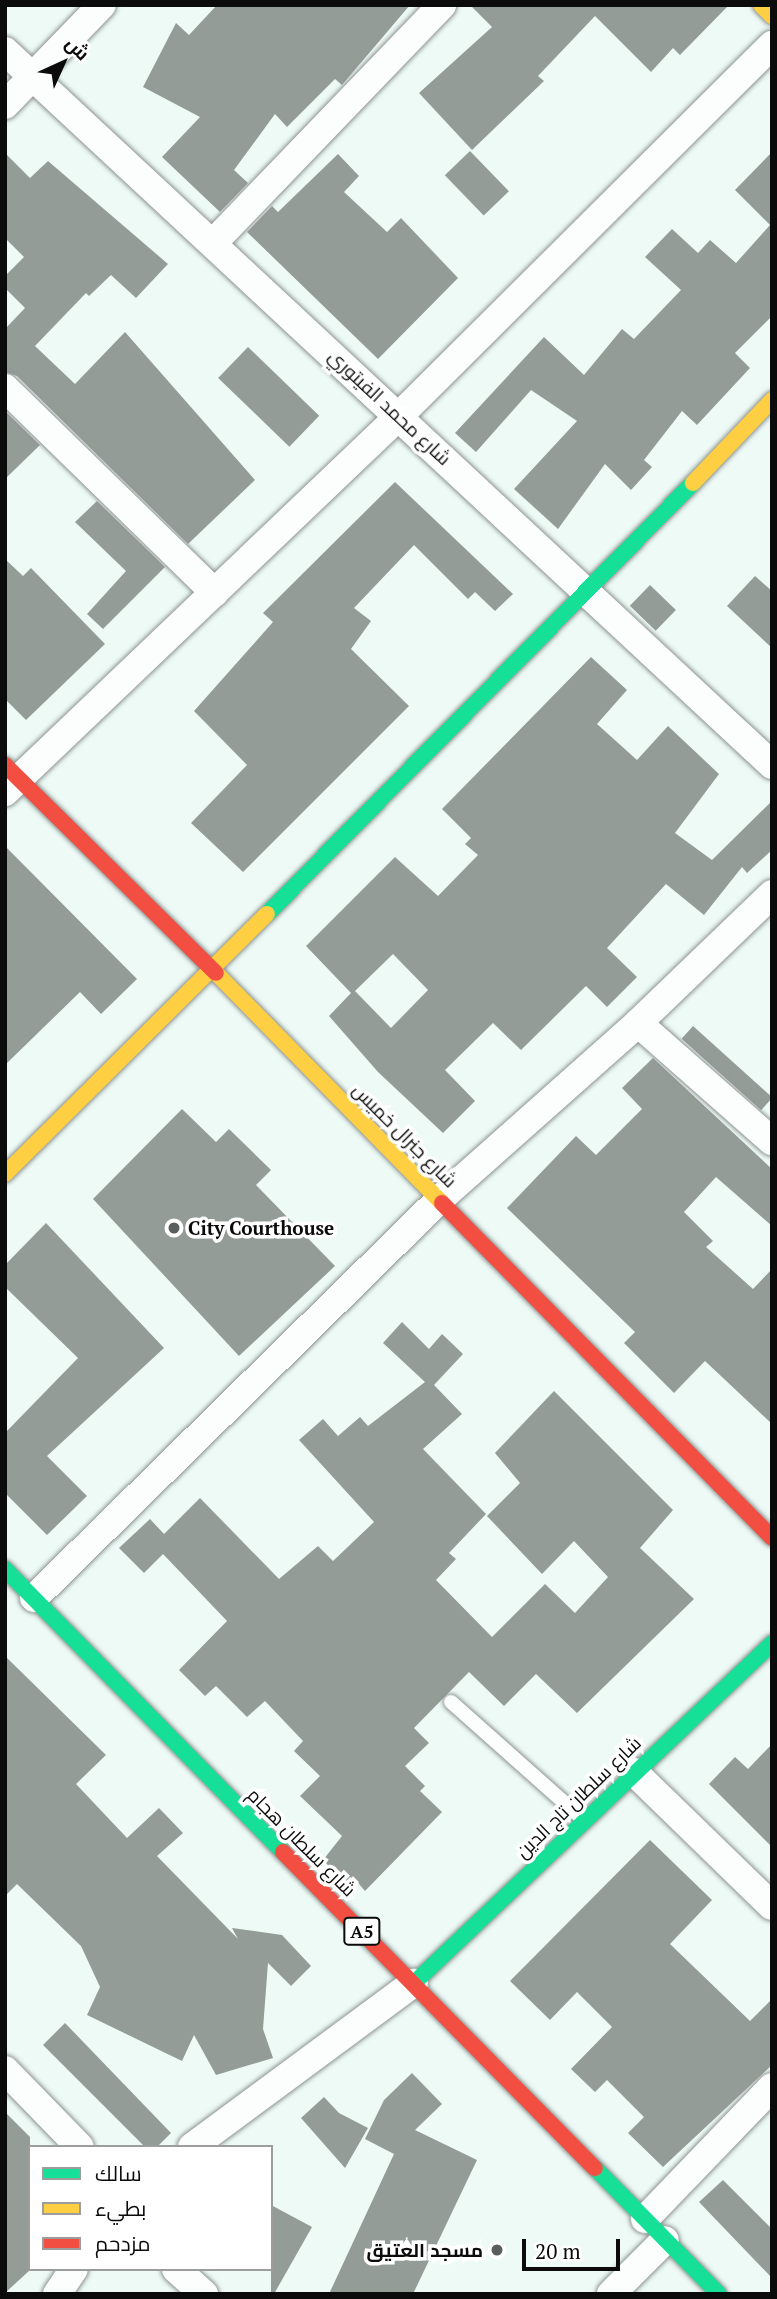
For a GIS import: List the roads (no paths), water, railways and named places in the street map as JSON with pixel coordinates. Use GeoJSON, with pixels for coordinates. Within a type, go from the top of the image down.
{"type":"FeatureCollection","features":[{"type":"Feature","properties":{"kind":"main road"},"geometry":{"type":"LineString","coordinates":[[761,5],[772,16]]}},
{"type":"Feature","properties":{"kind":"main road"},"geometry":{"type":"LineString","coordinates":[[5,1174],[587,595],[772,400]]}},
{"type":"Feature","properties":{"kind":"main road","name":"شارع جنرال خميس"},"geometry":{"type":"LineString","coordinates":[[10,779],[213,970],[772,1538]]}},
{"type":"Feature","properties":{"kind":"main road","name":"شارع سلطان هجام"},"geometry":{"type":"LineString","coordinates":[[5,1569],[719,2294]]}},
{"type":"Feature","properties":{"kind":"main road","name":"شارع سلطان تاج الدين"},"geometry":{"type":"LineString","coordinates":[[414,1983],[772,1643]]}},
{"type":"Feature","properties":{"kind":"street"},"geometry":{"type":"LineString","coordinates":[[5,104],[102,5]]}},
{"type":"Feature","properties":{"kind":"street"},"geometry":{"type":"LineString","coordinates":[[214,242],[442,5]]}},
{"type":"Feature","properties":{"kind":"street"},"geometry":{"type":"LineString","coordinates":[[10,779],[215,593],[400,415],[772,45]]}},
{"type":"Feature","properties":{"kind":"street","name":"شارع محمد الفيتوري"},"geometry":{"type":"LineString","coordinates":[[5,51],[400,415],[587,595],[772,765]]}},
{"type":"Feature","properties":{"kind":"street"},"geometry":{"type":"LineString","coordinates":[[5,388],[215,593]]}},
{"type":"Feature","properties":{"kind":"street"},"geometry":{"type":"LineString","coordinates":[[34,1598],[440,1199],[638,1023],[772,894]]}},
{"type":"Feature","properties":{"kind":"street"},"geometry":{"type":"LineString","coordinates":[[638,1023],[772,1141]]}},
{"type":"Feature","properties":{"kind":"street"},"geometry":{"type":"LineString","coordinates":[[634,1772],[772,1906]]}},
{"type":"Feature","properties":{"kind":"street"},"geometry":{"type":"LineString","coordinates":[[195,2145],[414,1983]]}},
{"type":"Feature","properties":{"kind":"street"},"geometry":{"type":"LineString","coordinates":[[5,2070],[78,2145]]}},
{"type":"Feature","properties":{"kind":"street"},"geometry":{"type":"LineString","coordinates":[[645,2219],[772,2087]]}},
{"type":"Feature","properties":{"kind":"street"},"geometry":{"type":"LineString","coordinates":[[611,2294],[665,2240]]}},
{"type":"Feature","properties":{"kind":"street"},"geometry":{"type":"LineString","coordinates":[[57,2294],[73,2271]]}},
{"type":"Feature","properties":{"kind":"street"},"geometry":{"type":"LineString","coordinates":[[178,2271],[204,2294]]}},
{"type":"Feature","properties":{"kind":"lane"},"geometry":{"type":"LineString","coordinates":[[450,1702],[584,1820]]}},
{"type":"Feature","properties":{"kind":"place","name":"City Courthouse"},"geometry":{"type":"Point","coordinates":[174,1228]}},
{"type":"Feature","properties":{"kind":"place","name":"مسجد العتيق"},"geometry":{"type":"Point","coordinates":[497,2250]}}]}
